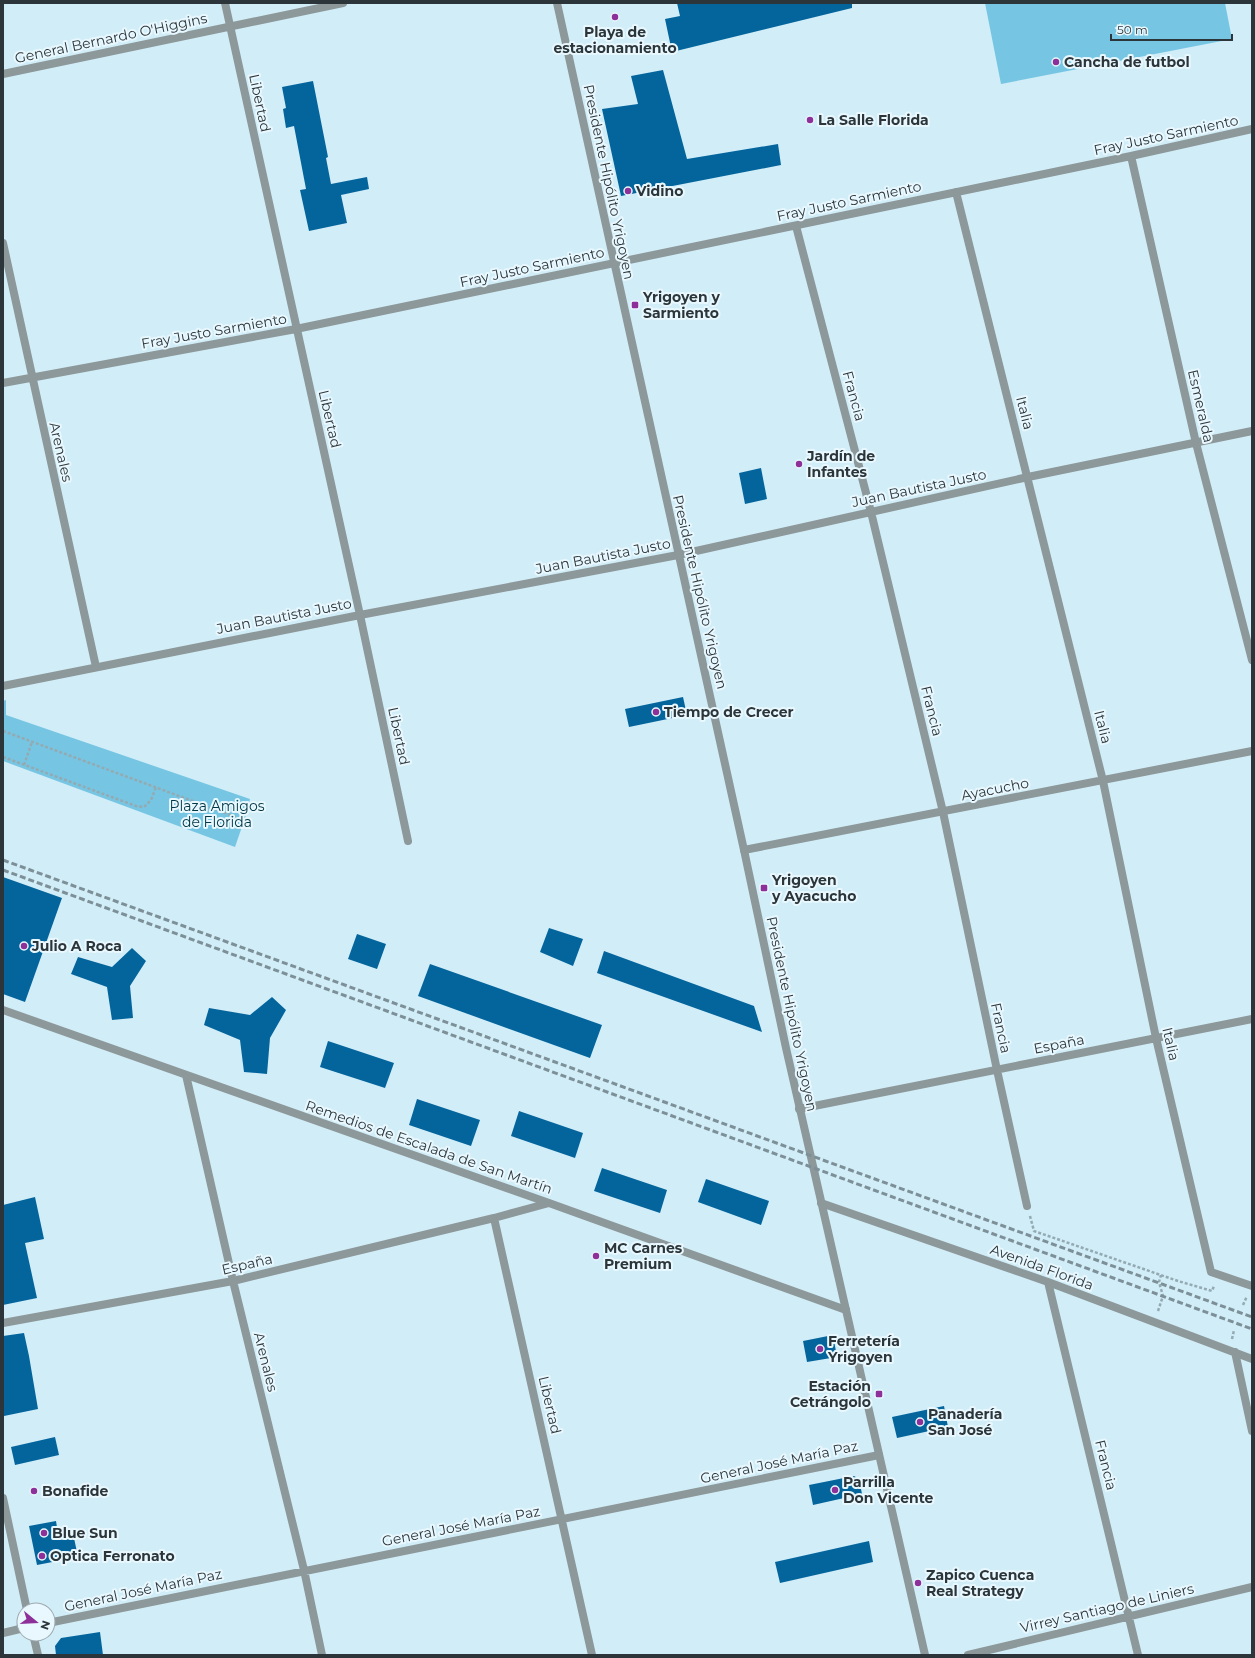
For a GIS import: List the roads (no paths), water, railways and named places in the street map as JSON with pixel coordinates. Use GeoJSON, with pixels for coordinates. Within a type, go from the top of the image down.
{"type":"FeatureCollection","features":[{"type":"Feature","properties":{"kind":"street","name":"Libertad"},"geometry":{"type":"LineString","coordinates":[[225,3],[360,615],[408,841]]}},
{"type":"Feature","properties":{"kind":"street","name":"General Bernardo O'Higgins"},"geometry":{"type":"LineString","coordinates":[[3,74],[343,3]]}},
{"type":"Feature","properties":{"kind":"street","name":"Presidente Hipólito Yrigoyen"},"geometry":{"type":"LineString","coordinates":[[557,3],[800,1109],[926,1655]]}},
{"type":"Feature","properties":{"kind":"street","name":"Fray Justo Sarmiento"},"geometry":{"type":"LineString","coordinates":[[3,383],[296,329],[1131,156],[1252,129]]}},
{"type":"Feature","properties":{"kind":"street","name":"Esmeralda"},"geometry":{"type":"LineString","coordinates":[[1131,156],[1196,443],[1252,660]]}},
{"type":"Feature","properties":{"kind":"street","name":"Italia"},"geometry":{"type":"LineString","coordinates":[[956,192],[1103,781],[1156,1038],[1211,1272],[1252,1286]]}},
{"type":"Feature","properties":{"kind":"street","name":"Francia"},"geometry":{"type":"LineString","coordinates":[[796,226],[871,512],[943,812],[1027,1206]]}},
{"type":"Feature","properties":{"kind":"street","name":"Arenales"},"geometry":{"type":"LineString","coordinates":[[3,243],[31,377],[96,667]]}},
{"type":"Feature","properties":{"kind":"street","name":"Juan Bautista Justo"},"geometry":{"type":"LineString","coordinates":[[3,686],[360,615],[678,555],[1028,477],[1252,431]]}},
{"type":"Feature","properties":{"kind":"street","name":"Ayacucho"},"geometry":{"type":"LineString","coordinates":[[744,850],[1252,751]]}},
{"type":"Feature","properties":{"kind":"street","name":"Remedios de Escalada de San Martín"},"geometry":{"type":"LineString","coordinates":[[3,1010],[550,1203],[846,1310]]}},
{"type":"Feature","properties":{"kind":"street","name":"España"},"geometry":{"type":"LineString","coordinates":[[800,1109],[1252,1019]]}},
{"type":"Feature","properties":{"kind":"street","name":"Arenales"},"geometry":{"type":"LineString","coordinates":[[186,1075],[233,1282],[304,1570],[322,1655]]}},
{"type":"Feature","properties":{"kind":"street"},"geometry":{"type":"LineString","coordinates":[[494,1218],[550,1203]]}},
{"type":"Feature","properties":{"kind":"street","name":"Avenida Florida"},"geometry":{"type":"LineString","coordinates":[[821,1203],[1048,1282],[1153,1323],[1252,1359]]}},
{"type":"Feature","properties":{"kind":"street","name":"Libertad"},"geometry":{"type":"LineString","coordinates":[[494,1218],[592,1655]]}},
{"type":"Feature","properties":{"kind":"street","name":"España"},"geometry":{"type":"LineString","coordinates":[[3,1323],[233,1282],[494,1218]]}},
{"type":"Feature","properties":{"kind":"street","name":"Francia"},"geometry":{"type":"LineString","coordinates":[[1048,1282],[1138,1655]]}},
{"type":"Feature","properties":{"kind":"street"},"geometry":{"type":"LineString","coordinates":[[1236,1352],[1252,1431]]}},
{"type":"Feature","properties":{"kind":"street","name":"General José María Paz"},"geometry":{"type":"LineString","coordinates":[[56,1621],[879,1455]]}},
{"type":"Feature","properties":{"kind":"street"},"geometry":{"type":"LineString","coordinates":[[3,1498],[25,1602]]}},
{"type":"Feature","properties":{"kind":"street","name":"Virrey Santiago de Liniers"},"geometry":{"type":"LineString","coordinates":[[968,1655],[1252,1587]]}},
{"type":"Feature","properties":{"kind":"street"},"geometry":{"type":"LineString","coordinates":[[3,1633],[16,1630]]}},
{"type":"Feature","properties":{"kind":"street"},"geometry":{"type":"LineString","coordinates":[[35,1642],[38,1655]]}},
{"type":"Feature","properties":{"kind":"railway"},"geometry":{"type":"LineString","coordinates":[[3,860],[1252,1317]]}},
{"type":"Feature","properties":{"kind":"railway"},"geometry":{"type":"LineString","coordinates":[[3,870],[1252,1329]]}},
{"type":"Feature","properties":{"kind":"place","name":"Playa de estacionamiento"},"geometry":{"type":"Point","coordinates":[615,17]}},
{"type":"Feature","properties":{"kind":"place","name":"Cancha de futbol"},"geometry":{"type":"Point","coordinates":[1056,62]}},
{"type":"Feature","properties":{"kind":"place","name":"La Salle Florida"},"geometry":{"type":"Point","coordinates":[810,120]}},
{"type":"Feature","properties":{"kind":"place","name":"Vidino"},"geometry":{"type":"Point","coordinates":[628,191]}},
{"type":"Feature","properties":{"kind":"place","name":"Yrigoyen y Sarmiento"},"geometry":{"type":"Point","coordinates":[635,305]}},
{"type":"Feature","properties":{"kind":"place","name":"Jardín de Infantes"},"geometry":{"type":"Point","coordinates":[799,464]}},
{"type":"Feature","properties":{"kind":"place","name":"Tiempo de Crecer"},"geometry":{"type":"Point","coordinates":[656,712]}},
{"type":"Feature","properties":{"kind":"place","name":"Yrigoyen y Ayacucho"},"geometry":{"type":"Point","coordinates":[764,888]}},
{"type":"Feature","properties":{"kind":"place","name":"Julio A Roca"},"geometry":{"type":"Point","coordinates":[24,946]}},
{"type":"Feature","properties":{"kind":"place","name":"MC Carnes Premium"},"geometry":{"type":"Point","coordinates":[596,1256]}},
{"type":"Feature","properties":{"kind":"place","name":"Ferretería Yrigoyen"},"geometry":{"type":"Point","coordinates":[820,1349]}},
{"type":"Feature","properties":{"kind":"place","name":"Estación Cetrángolo"},"geometry":{"type":"Point","coordinates":[879,1394]}},
{"type":"Feature","properties":{"kind":"place","name":"Panadería San José"},"geometry":{"type":"Point","coordinates":[920,1422]}},
{"type":"Feature","properties":{"kind":"place","name":"Parrilla Don Vicente"},"geometry":{"type":"Point","coordinates":[835,1490]}},
{"type":"Feature","properties":{"kind":"place","name":"Bonafide"},"geometry":{"type":"Point","coordinates":[34,1491]}},
{"type":"Feature","properties":{"kind":"place","name":"Blue Sun"},"geometry":{"type":"Point","coordinates":[44,1533]}},
{"type":"Feature","properties":{"kind":"place","name":"Optica Ferronato"},"geometry":{"type":"Point","coordinates":[42,1556]}},
{"type":"Feature","properties":{"kind":"place","name":"Zapico Cuenca Real Strategy"},"geometry":{"type":"Point","coordinates":[918,1583]}},
{"type":"Feature","properties":{"kind":"park label","name":"Plaza Amigos de Florida"},"geometry":{"type":"Point","coordinates":[217,814]}}]}
